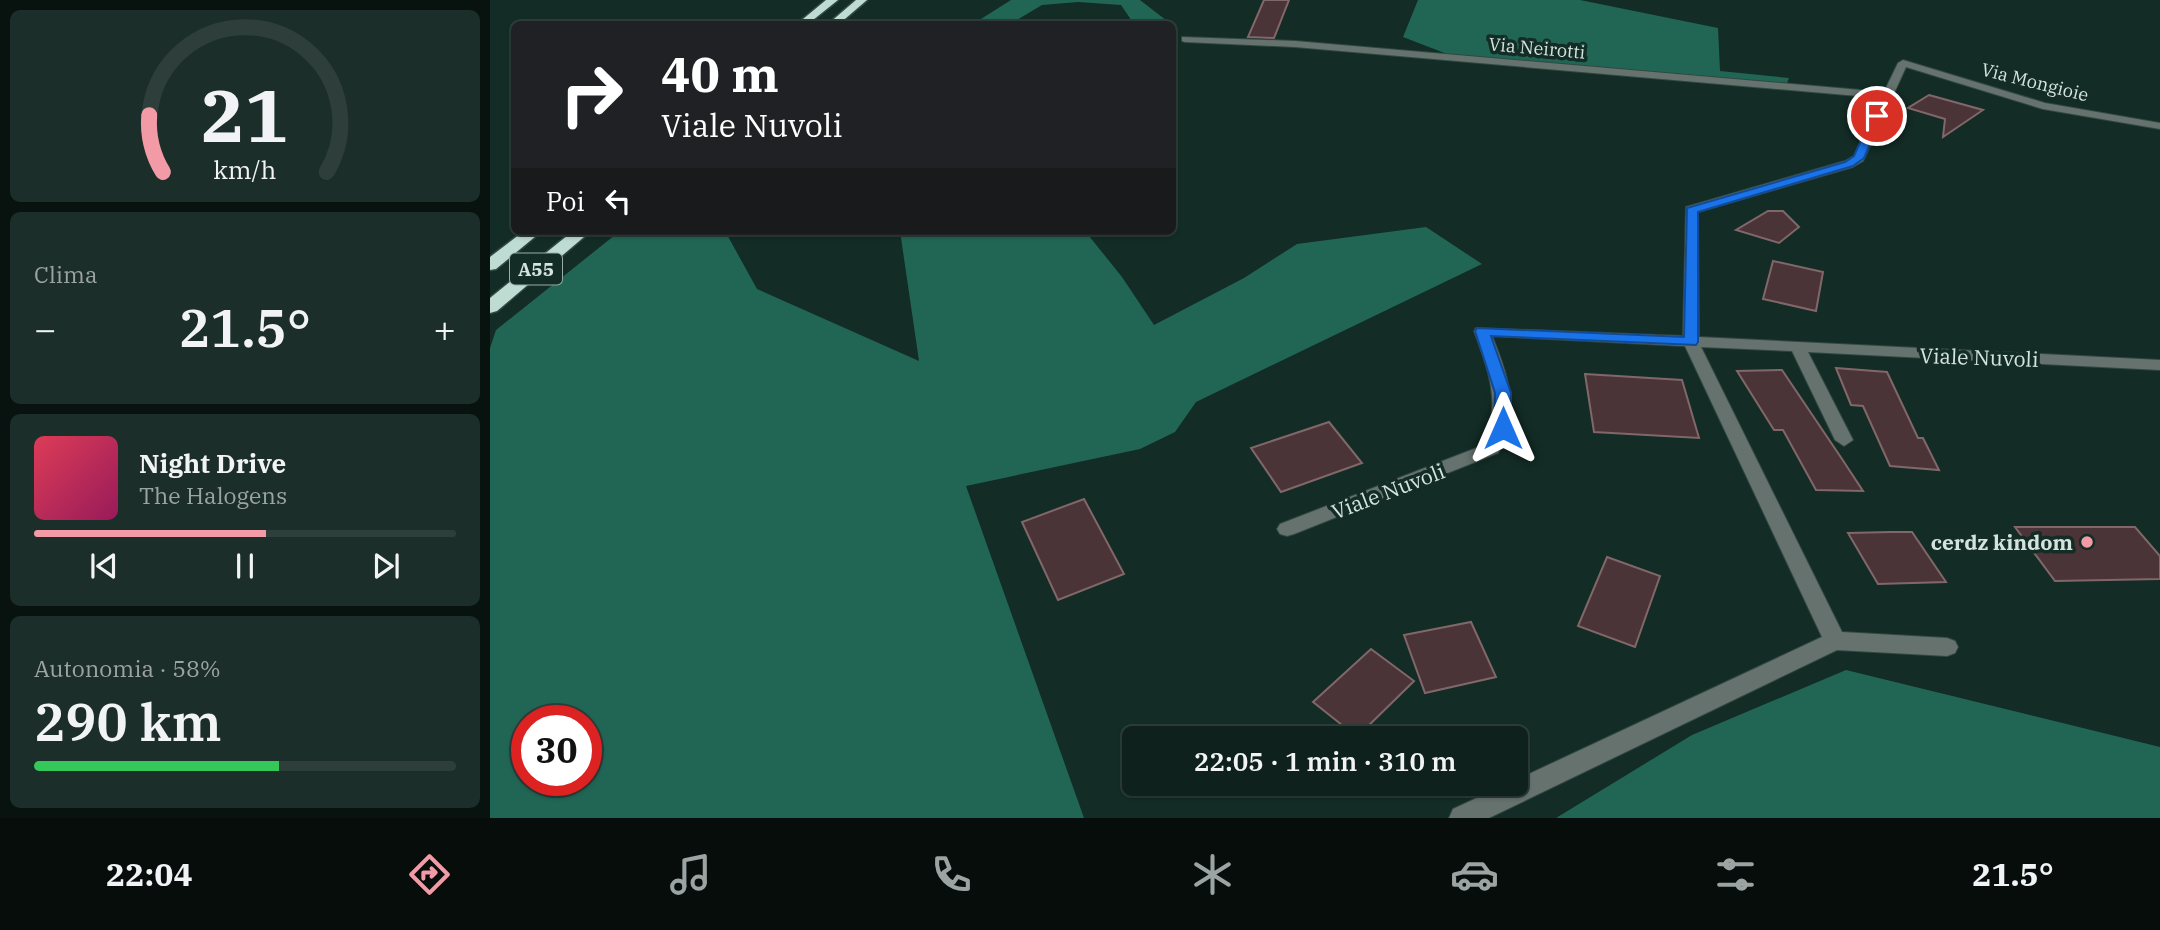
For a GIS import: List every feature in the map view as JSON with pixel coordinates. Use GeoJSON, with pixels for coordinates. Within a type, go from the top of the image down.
{"type":"FeatureCollection","features":[{"type":"Feature","properties":{"kind":"highway"},"geometry":{"type":"LineString","coordinates":[[806,21],[833,0]]}},
{"type":"Feature","properties":{"kind":"highway"},"geometry":{"type":"LineString","coordinates":[[837,21],[862,0]]}},
{"type":"Feature","properties":{"kind":"highway","name":"A55"},"geometry":{"type":"LineString","coordinates":[[490,265],[529,235]]}},
{"type":"Feature","properties":{"kind":"highway","name":"A55"},"geometry":{"type":"LineString","coordinates":[[490,307],[578,235]]}},
{"type":"Feature","properties":{"kind":"street","name":"Via Neirotti"},"geometry":{"type":"LineString","coordinates":[[1185,39],[1295,44],[1886,95]]}},
{"type":"Feature","properties":{"kind":"street","name":"Via Mongioie"},"geometry":{"type":"LineString","coordinates":[[1886,95],[1903,62],[2043,106],[2160,126]]}},
{"type":"Feature","properties":{"kind":"street"},"geometry":{"type":"LineString","coordinates":[[1835,641],[1691,342],[1692,210],[1849,164],[1859,158],[1886,95]]}},
{"type":"Feature","properties":{"kind":"street","name":"Viale Nuvoli"},"geometry":{"type":"LineString","coordinates":[[1287,529],[1492,449],[1503,428],[1503,393],[1482,331],[2160,365]]}},
{"type":"Feature","properties":{"kind":"street"},"geometry":{"type":"LineString","coordinates":[[1798,348],[1844,440]]}},
{"type":"Feature","properties":{"kind":"street"},"geometry":{"type":"LineString","coordinates":[[1462,818],[1835,641],[1947,647]]}},
{"type":"Feature","properties":{"kind":"green space"},"geometry":{"type":"Polygon","coordinates":[[[1011,0],[1140,0],[1167,21],[1132,21],[1121,5],[1078,2],[1042,5],[1015,21],[978,21],[1011,0]]]}},
{"type":"Feature","properties":{"kind":"green space"},"geometry":{"type":"Polygon","coordinates":[[[1418,0],[1580,0],[1718,28],[1720,71],[1789,78],[1787,83],[1447,54],[1403,37],[1418,0]]]}},
{"type":"Feature","properties":{"kind":"green space"},"geometry":{"type":"Polygon","coordinates":[[[1426,227],[1482,264],[1196,402],[1175,432],[1140,449],[966,486],[1084,818],[490,818],[490,348],[496,330],[615,235],[727,235],[757,289],[919,361],[901,235],[1088,235],[1122,277],[1154,325],[1244,278],[1297,244],[1426,227]]]}},
{"type":"Feature","properties":{"kind":"green space"},"geometry":{"type":"Polygon","coordinates":[[[1846,670],[2160,747],[2160,818],[1556,818],[1692,735],[1846,670]]]}},
{"type":"Feature","properties":{"kind":"building"},"geometry":{"type":"Polygon","coordinates":[[[1264,0],[1289,0],[1274,38],[1248,37],[1264,0]]]}},
{"type":"Feature","properties":{"kind":"building"},"geometry":{"type":"Polygon","coordinates":[[[1929,95],[1983,110],[1943,137],[1945,119],[1908,108],[1929,95]]]}},
{"type":"Feature","properties":{"kind":"building"},"geometry":{"type":"Polygon","coordinates":[[[1768,211],[1783,211],[1799,227],[1779,243],[1736,230],[1768,211]]]}},
{"type":"Feature","properties":{"kind":"building"},"geometry":{"type":"Polygon","coordinates":[[[1773,261],[1823,272],[1816,311],[1763,299],[1773,261]]]}},
{"type":"Feature","properties":{"kind":"building"},"geometry":{"type":"Polygon","coordinates":[[[1836,368],[1887,372],[1918,438],[1923,438],[1939,470],[1890,466],[1863,406],[1851,405],[1836,368]]]}},
{"type":"Feature","properties":{"kind":"building"},"geometry":{"type":"Polygon","coordinates":[[[1782,370],[1863,491],[1816,490],[1783,430],[1774,430],[1737,371],[1782,370]]]}},
{"type":"Feature","properties":{"kind":"building"},"geometry":{"type":"Polygon","coordinates":[[[1585,374],[1682,380],[1699,438],[1594,432],[1585,374]]]}},
{"type":"Feature","properties":{"kind":"building"},"geometry":{"type":"Polygon","coordinates":[[[1329,422],[1362,463],[1281,492],[1251,448],[1329,422]]]}},
{"type":"Feature","properties":{"kind":"building"},"geometry":{"type":"Polygon","coordinates":[[[1084,499],[1124,574],[1058,600],[1022,522],[1084,499]]]}},
{"type":"Feature","properties":{"kind":"building","name":"cerdz kindom"},"geometry":{"type":"Polygon","coordinates":[[[2015,527],[2135,527],[2160,556],[2160,579],[2055,581],[2015,527]]]}},
{"type":"Feature","properties":{"kind":"building"},"geometry":{"type":"Polygon","coordinates":[[[1912,532],[1946,582],[1878,584],[1848,533],[1912,532]]]}},
{"type":"Feature","properties":{"kind":"building"},"geometry":{"type":"Polygon","coordinates":[[[1607,557],[1660,576],[1635,647],[1578,626],[1607,557]]]}},
{"type":"Feature","properties":{"kind":"building"},"geometry":{"type":"Polygon","coordinates":[[[1471,622],[1496,677],[1425,693],[1404,635],[1471,622]]]}},
{"type":"Feature","properties":{"kind":"building"},"geometry":{"type":"Polygon","coordinates":[[[1371,649],[1414,681],[1368,726],[1343,726],[1313,702],[1371,649]]]}},
{"type":"Feature","properties":{"kind":"place","name":"cerdz kindom"},"geometry":{"type":"Point","coordinates":[2087,542]}},
{"type":"Feature","properties":{"kind":"route"},"geometry":{"type":"LineString","coordinates":[[1503,428],[1503,393],[1482,331],[1691,342],[1692,210],[1849,164],[1859,158],[1877,116]]}}]}
